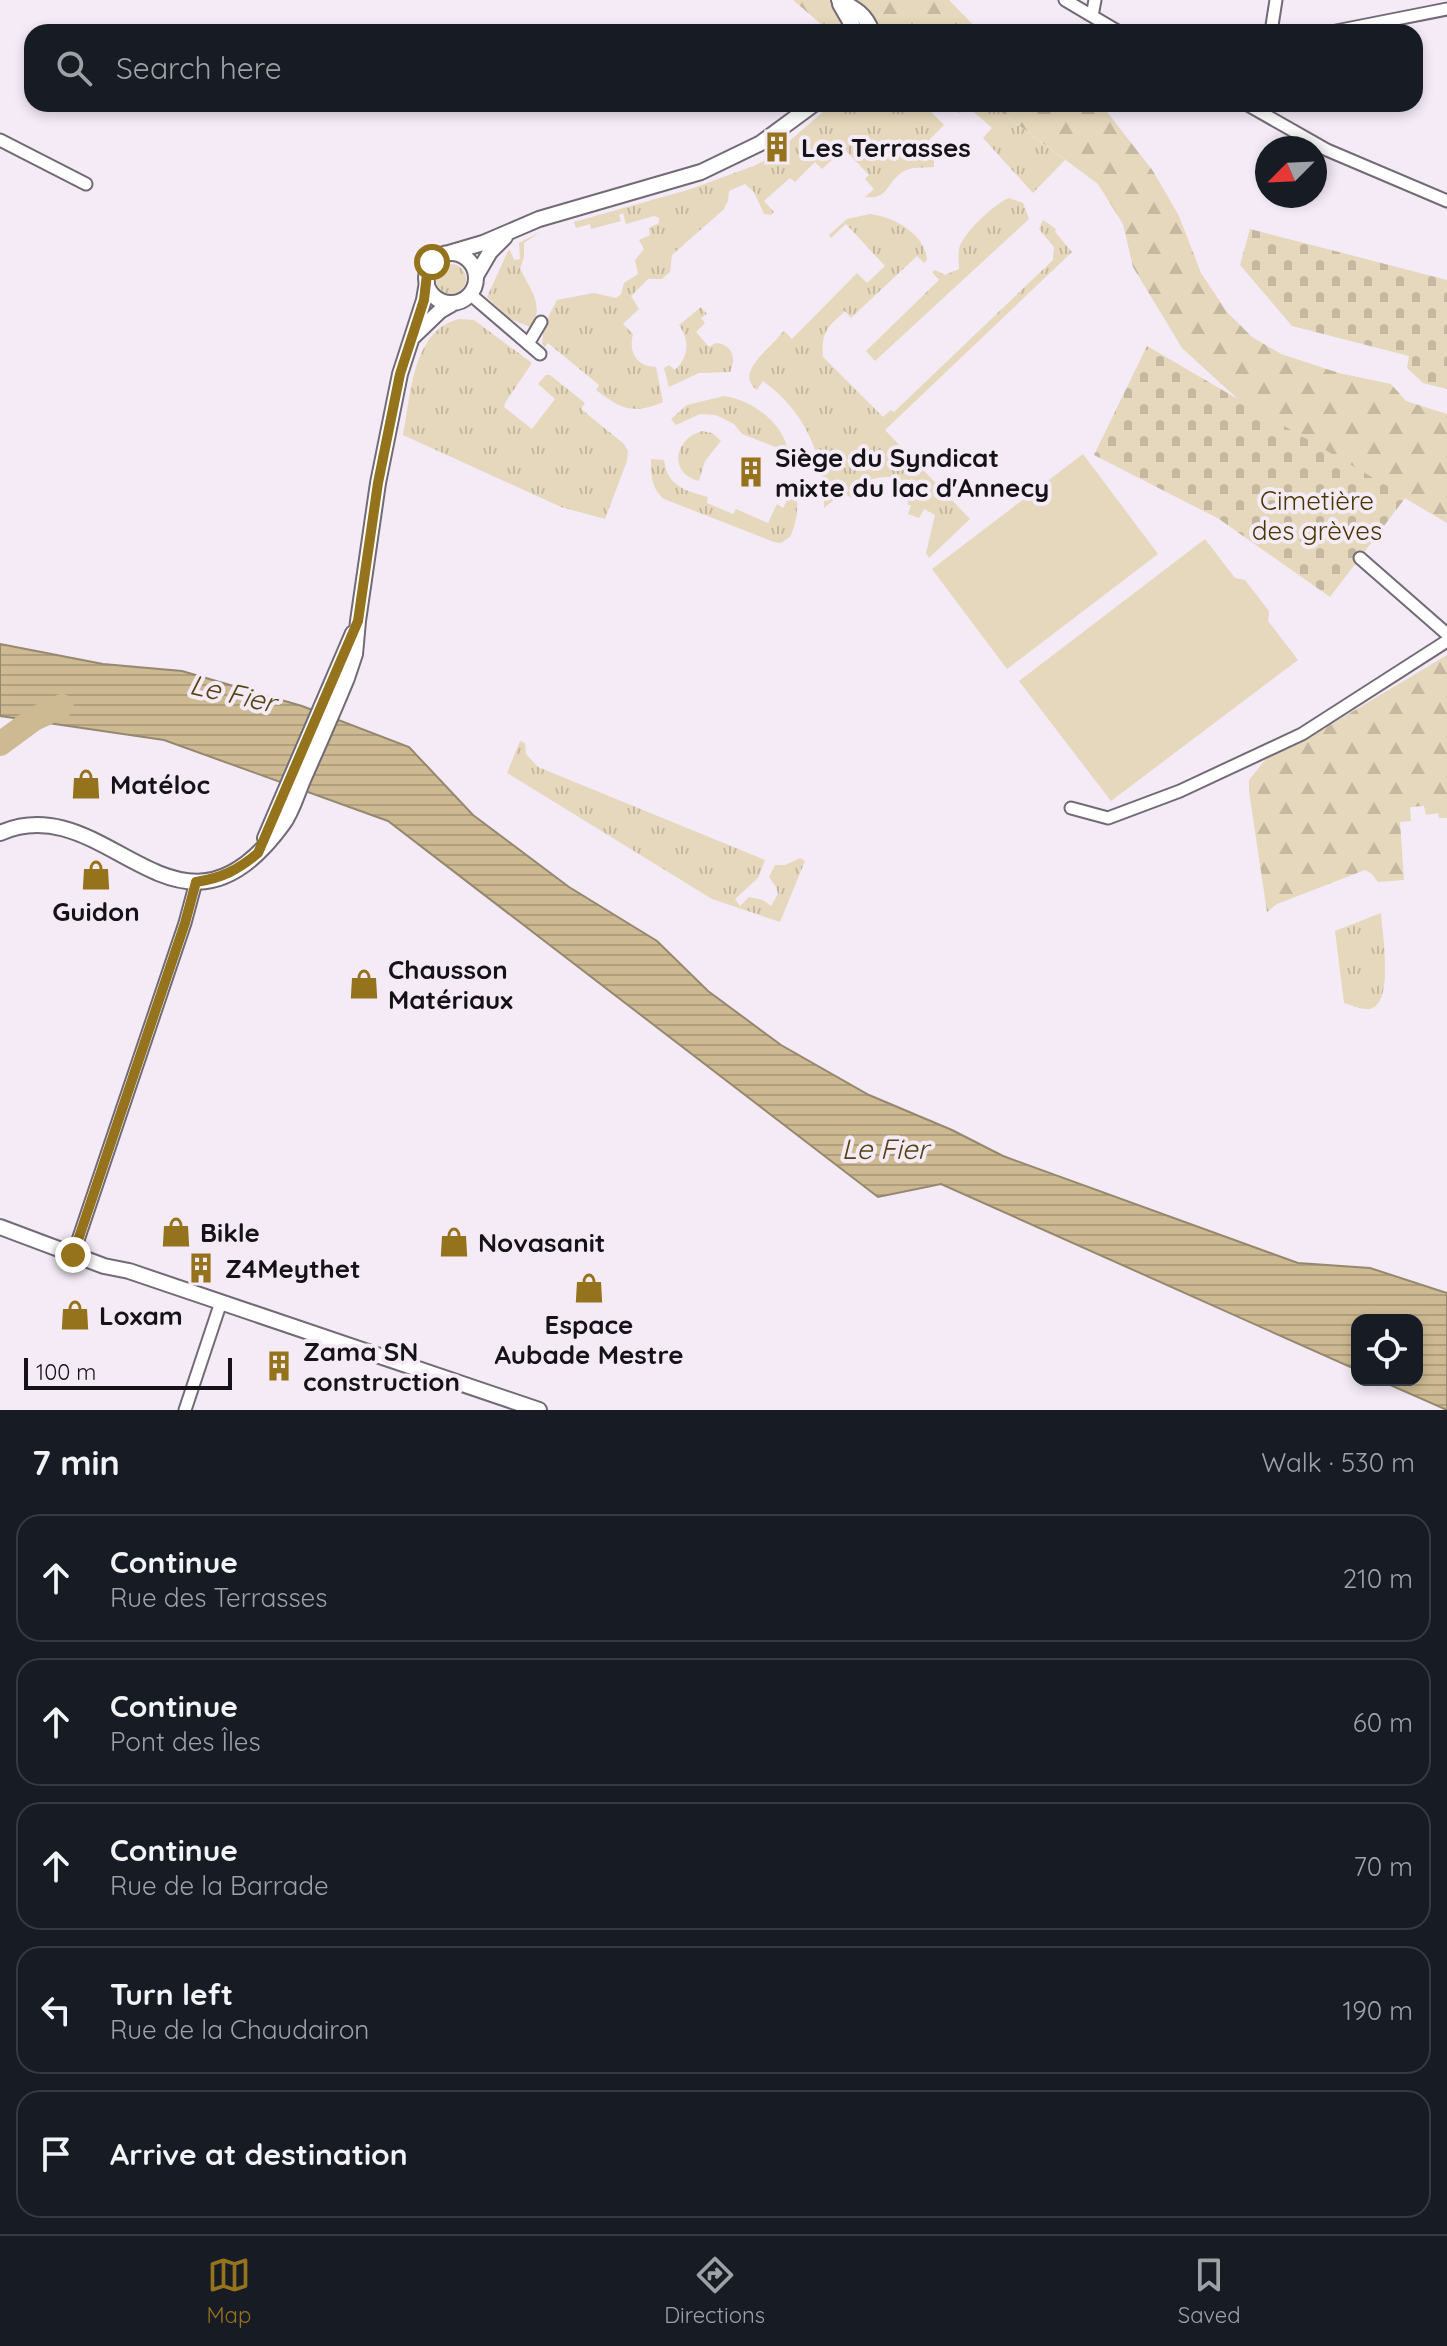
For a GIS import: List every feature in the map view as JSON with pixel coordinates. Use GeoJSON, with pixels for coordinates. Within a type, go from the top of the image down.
{"type":"FeatureCollection","features":[{"type":"Feature","properties":{"kind":"street"},"geometry":{"type":"LineString","coordinates":[[838,0],[852,24]]}},
{"type":"Feature","properties":{"kind":"street"},"geometry":{"type":"LineString","coordinates":[[838,0],[859,11],[869,24]]}},
{"type":"Feature","properties":{"kind":"street"},"geometry":{"type":"LineString","coordinates":[[1065,0],[1106,24]]}},
{"type":"Feature","properties":{"kind":"street"},"geometry":{"type":"LineString","coordinates":[[1092,16],[1095,0]]}},
{"type":"Feature","properties":{"kind":"street"},"geometry":{"type":"LineString","coordinates":[[1272,24],[1276,0]]}},
{"type":"Feature","properties":{"kind":"street"},"geometry":{"type":"LineString","coordinates":[[1371,24],[1447,9]]}},
{"type":"Feature","properties":{"kind":"street"},"geometry":{"type":"LineString","coordinates":[[0,833],[32,823],[70,828],[150,871],[174,880],[196,882],[238,870],[258,853],[290,795],[342,676],[358,621],[378,483],[400,374],[432,262],[539,219],[701,172],[761,143],[803,112]]}},
{"type":"Feature","properties":{"kind":"street"},"geometry":{"type":"LineString","coordinates":[[1266,112],[1327,150],[1447,201]]}},
{"type":"Feature","properties":{"kind":"street"},"geometry":{"type":"LineString","coordinates":[[0,140],[86,184]]}},
{"type":"Feature","properties":{"kind":"street"},"geometry":{"type":"LineString","coordinates":[[413,337],[440,311],[470,294],[490,252],[511,231]]}},
{"type":"Feature","properties":{"kind":"street"},"geometry":{"type":"LineString","coordinates":[[449,253],[467,259],[476,276]]}},
{"type":"Feature","properties":{"kind":"street"},"geometry":{"type":"LineString","coordinates":[[427,282],[436,298],[454,303]]}},
{"type":"Feature","properties":{"kind":"street"},"geometry":{"type":"LineString","coordinates":[[470,294],[540,354]]}},
{"type":"Feature","properties":{"kind":"street"},"geometry":{"type":"LineString","coordinates":[[528,344],[541,322]]}},
{"type":"Feature","properties":{"kind":"street"},"geometry":{"type":"LineString","coordinates":[[1360,558],[1447,634]]}},
{"type":"Feature","properties":{"kind":"street"},"geometry":{"type":"LineString","coordinates":[[1071,808],[1108,818],[1180,791],[1302,734],[1447,641]]}},
{"type":"Feature","properties":{"kind":"street"},"geometry":{"type":"LineString","coordinates":[[73,1255],[196,882]]}},
{"type":"Feature","properties":{"kind":"street"},"geometry":{"type":"LineString","coordinates":[[0,1227],[73,1255],[539,1410]]}},
{"type":"Feature","properties":{"kind":"street"},"geometry":{"type":"LineString","coordinates":[[185,1410],[221,1302]]}},
{"type":"Feature","properties":{"kind":"green space"},"geometry":{"type":"Polygon","coordinates":[[[793,0],[949,0],[972,24],[821,24],[793,0]]]}},
{"type":"Feature","properties":{"kind":"green space"},"geometry":{"type":"Polygon","coordinates":[[[823,112],[931,112],[944,125],[923,146],[934,159],[934,167],[905,171],[878,196],[865,197],[874,189],[865,179],[869,175],[844,149],[822,169],[815,162],[795,182],[790,178],[764,201],[774,212],[771,215],[764,214],[754,192],[745,184],[729,191],[723,210],[672,255],[670,272],[662,279],[648,279],[631,296],[639,309],[623,324],[633,334],[633,352],[639,361],[656,367],[663,402],[635,409],[620,406],[596,390],[599,385],[548,343],[545,347],[542,344],[544,325],[557,300],[594,293],[616,298],[621,294],[624,283],[638,274],[635,260],[644,249],[639,240],[650,235],[649,228],[659,223],[659,218],[654,216],[626,224],[623,213],[619,215],[621,221],[591,229],[590,224],[576,228],[574,222],[691,189],[771,157],[823,112]]]}},
{"type":"Feature","properties":{"kind":"green space"},"geometry":{"type":"Polygon","coordinates":[[[974,112],[1001,112],[1065,160],[1033,193],[983,138],[992,128],[974,112]]]}},
{"type":"Feature","properties":{"kind":"green space"},"geometry":{"type":"Polygon","coordinates":[[[1001,112],[1107,112],[1153,171],[1179,216],[1201,273],[1227,312],[1252,337],[1281,354],[1339,373],[1391,384],[1406,401],[1447,414],[1447,523],[1240,401],[1182,348],[1133,267],[1123,224],[1098,184],[1001,112]]]}},
{"type":"Feature","properties":{"kind":"green space"},"geometry":{"type":"Polygon","coordinates":[[[1009,198],[1023,203],[1029,219],[875,361],[866,351],[939,280],[932,272],[935,270],[945,275],[959,269],[959,249],[966,235],[988,212],[1009,198]]]}},
{"type":"Feature","properties":{"kind":"green space"},"geometry":{"type":"Polygon","coordinates":[[[870,214],[898,223],[914,234],[925,250],[927,260],[924,263],[917,256],[851,318],[845,311],[826,331],[823,357],[883,417],[891,410],[894,412],[1053,260],[1054,247],[1039,229],[1043,220],[1056,229],[1055,232],[1072,252],[885,430],[970,519],[929,558],[926,553],[935,515],[924,509],[919,518],[908,514],[911,505],[908,505],[900,485],[889,477],[867,482],[852,498],[842,493],[824,508],[821,471],[810,437],[801,421],[778,393],[763,381],[757,390],[749,376],[756,362],[784,331],[792,339],[857,273],[867,283],[885,266],[846,224],[831,238],[829,235],[847,219],[870,214]]]}},
{"type":"Feature","properties":{"kind":"green space"},"geometry":{"type":"Polygon","coordinates":[[[1250,229],[1447,280],[1447,389],[1423,383],[1407,368],[1409,356],[1292,326],[1240,265],[1250,229]]]}},
{"type":"Feature","properties":{"kind":"green space"},"geometry":{"type":"Polygon","coordinates":[[[540,232],[524,243],[520,269],[537,306],[535,320],[530,327],[508,318],[487,297],[508,251],[514,260],[520,259],[519,243],[540,232]]]}},
{"type":"Feature","properties":{"kind":"green space"},"geometry":{"type":"Polygon","coordinates":[[[451,264],[457,265],[465,273],[465,285],[457,293],[451,294],[445,293],[437,285],[436,279],[437,273],[445,265],[451,264]]]}},
{"type":"Feature","properties":{"kind":"green space"},"geometry":{"type":"Polygon","coordinates":[[[701,307],[707,314],[701,318],[705,323],[696,332],[709,347],[716,343],[729,349],[733,357],[730,372],[699,373],[669,387],[664,368],[669,365],[675,370],[686,348],[679,325],[701,307]]]}},
{"type":"Feature","properties":{"kind":"green space"},"geometry":{"type":"Polygon","coordinates":[[[459,319],[474,320],[532,363],[504,407],[532,429],[555,399],[538,384],[550,375],[585,403],[581,409],[624,444],[628,451],[627,461],[605,519],[561,507],[403,435],[416,366],[423,350],[443,326],[459,319]]]}},
{"type":"Feature","properties":{"kind":"green space","name":"Cimetière des grèves"},"geometry":{"type":"Polygon","coordinates":[[[1147,346],[1406,497],[1330,597],[1219,519],[1094,455],[1147,346]]]}},
{"type":"Feature","properties":{"kind":"green space"},"geometry":{"type":"Polygon","coordinates":[[[724,396],[745,402],[765,415],[780,432],[788,452],[742,434],[734,424],[716,415],[700,414],[676,425],[671,419],[687,405],[724,396]]]}},
{"type":"Feature","properties":{"kind":"green space"},"geometry":{"type":"Polygon","coordinates":[[[702,431],[712,433],[721,441],[705,461],[699,481],[682,471],[678,456],[685,441],[702,431]]]}},
{"type":"Feature","properties":{"kind":"green space"},"geometry":{"type":"Polygon","coordinates":[[[1083,454],[1158,554],[1007,669],[932,569],[1083,454]]]}},
{"type":"Feature","properties":{"kind":"green space"},"geometry":{"type":"Polygon","coordinates":[[[651,459],[664,460],[674,482],[686,490],[708,497],[707,503],[733,514],[736,509],[768,523],[777,504],[783,508],[794,487],[797,512],[790,537],[781,543],[774,542],[664,499],[654,486],[651,459]]]}},
{"type":"Feature","properties":{"kind":"green space"},"geometry":{"type":"Polygon","coordinates":[[[1205,539],[1235,578],[1245,580],[1269,611],[1268,621],[1298,660],[1111,801],[1019,681],[1205,539]]]}},
{"type":"Feature","properties":{"kind":"green space"},"geometry":{"type":"Polygon","coordinates":[[[1447,655],[1447,818],[1439,818],[1438,813],[1426,815],[1424,806],[1410,807],[1411,821],[1400,822],[1404,880],[1378,882],[1365,870],[1277,904],[1267,912],[1249,780],[1266,759],[1310,737],[1447,655]]]}},
{"type":"Feature","properties":{"kind":"green space"},"geometry":{"type":"Polygon","coordinates":[[[520,741],[525,743],[526,754],[538,767],[765,860],[758,878],[735,899],[740,906],[749,897],[763,900],[771,906],[778,894],[769,877],[775,865],[785,865],[800,858],[805,861],[780,922],[712,899],[507,773],[520,741]]]}},
{"type":"Feature","properties":{"kind":"green space"},"geometry":{"type":"Polygon","coordinates":[[[1381,913],[1385,967],[1382,995],[1377,1005],[1363,1009],[1344,1003],[1335,931],[1381,913]]]}},
{"type":"Feature","properties":{"kind":"water","name":"Le Fier"},"geometry":{"type":"Polygon","coordinates":[[[0,644],[103,664],[182,671],[302,706],[409,747],[473,815],[569,887],[657,941],[708,991],[781,1045],[869,1095],[952,1130],[1003,1156],[1298,1263],[1370,1268],[1447,1293],[1447,1410],[1393,1386],[1423,1386],[1423,1314],[1351,1314],[1351,1367],[941,1184],[878,1197],[388,821],[164,740],[0,716],[0,644]]]}},
{"type":"Feature","properties":{"kind":"waterway"},"geometry":{"type":"LineString","coordinates":[[0,744],[34,719],[62,706]]}},
{"type":"Feature","properties":{"kind":"place","name":"Les Terrasses"},"geometry":{"type":"Point","coordinates":[777,147]}},
{"type":"Feature","properties":{"kind":"place","name":"Siège du Syndicat mixte du lac d'Annecy"},"geometry":{"type":"Point","coordinates":[751,472]}},
{"type":"Feature","properties":{"kind":"place","name":"Matéloc"},"geometry":{"type":"Point","coordinates":[86,784]}},
{"type":"Feature","properties":{"kind":"place","name":"Guidon"},"geometry":{"type":"Point","coordinates":[96,875]}},
{"type":"Feature","properties":{"kind":"place","name":"Chausson Matériaux"},"geometry":{"type":"Point","coordinates":[364,984]}},
{"type":"Feature","properties":{"kind":"place","name":"Bikle"},"geometry":{"type":"Point","coordinates":[176,1232]}},
{"type":"Feature","properties":{"kind":"place","name":"Novasanit"},"geometry":{"type":"Point","coordinates":[454,1242]}},
{"type":"Feature","properties":{"kind":"place","name":"Z4Meythet"},"geometry":{"type":"Point","coordinates":[201,1268]}},
{"type":"Feature","properties":{"kind":"place","name":"Espace Aubade Mestre"},"geometry":{"type":"Point","coordinates":[589,1288]}},
{"type":"Feature","properties":{"kind":"place","name":"Loxam"},"geometry":{"type":"Point","coordinates":[75,1315]}},
{"type":"Feature","properties":{"kind":"place","name":"Zama SN construction"},"geometry":{"type":"Point","coordinates":[279,1366]}},
{"type":"Feature","properties":{"kind":"route"},"geometry":{"type":"LineString","coordinates":[[73,1255],[196,882],[238,870],[258,853],[358,621],[378,483],[400,374],[424,300],[427,274],[432,262]]}}]}
